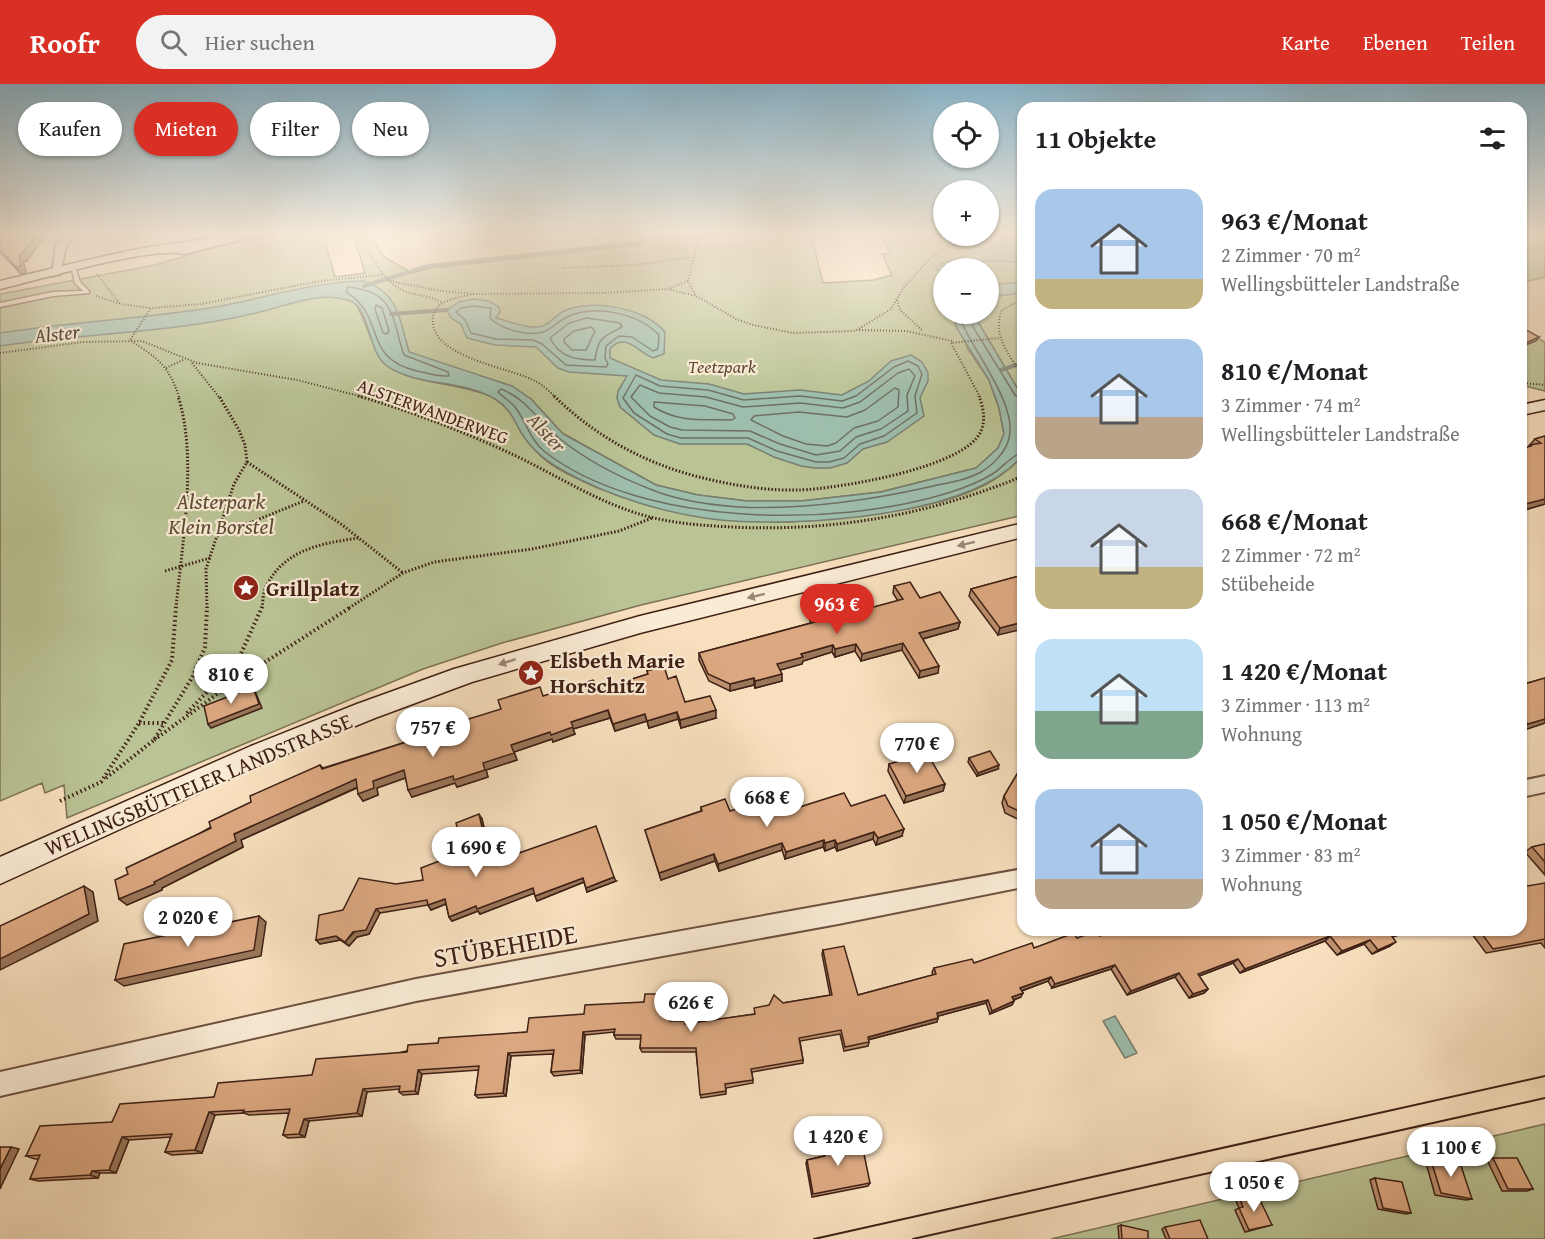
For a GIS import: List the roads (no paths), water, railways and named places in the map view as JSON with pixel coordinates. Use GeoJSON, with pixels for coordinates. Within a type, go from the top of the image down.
{"type":"FeatureCollection","features":[{"type":"Feature","properties":{"kind":"main road"},"geometry":{"type":"LineString","coordinates":[[1527,409],[1545,405]]}},
{"type":"Feature","properties":{"kind":"main road","name":"WELLINGSBÜTTELER LANDSTRASSE"},"geometry":{"type":"LineString","coordinates":[[0,871],[280,746],[419,691],[490,667],[562,644],[1017,531]]}},
{"type":"Feature","properties":{"kind":"street"},"geometry":{"type":"LineString","coordinates":[[1527,788],[1545,784]]}},
{"type":"Feature","properties":{"kind":"street","name":"STÜBEHEIDE"},"geometry":{"type":"LineString","coordinates":[[0,1084],[416,990],[1017,879]]}},
{"type":"Feature","properties":{"kind":"lane"},"geometry":{"type":"LineString","coordinates":[[0,305],[53,294],[87,292],[83,288]]}},
{"type":"Feature","properties":{"kind":"water","name":"Alster"},"geometry":{"type":"Polygon","coordinates":[[[306,288],[378,288],[391,300],[396,309],[409,352],[512,386],[531,399],[563,434],[656,485],[698,495],[747,501],[801,501],[881,492],[976,468],[998,448],[1004,434],[999,408],[989,380],[955,324],[979,324],[1017,388],[1017,460],[998,476],[965,493],[925,505],[881,514],[793,522],[720,520],[659,509],[600,489],[540,455],[522,434],[508,410],[495,399],[469,388],[412,377],[387,366],[375,350],[361,311],[356,304],[348,300],[316,298],[199,324],[0,346],[0,333],[184,312],[306,288]]]}},
{"type":"Feature","properties":{"kind":"water"},"geometry":{"type":"Polygon","coordinates":[[[999,288],[1017,288],[1017,294],[999,296],[999,288]]]}},
{"type":"Feature","properties":{"kind":"water"},"geometry":{"type":"Polygon","coordinates":[[[473,299],[489,301],[499,307],[500,312],[496,318],[532,327],[545,325],[564,311],[575,307],[603,306],[632,311],[656,324],[665,332],[664,354],[653,358],[631,344],[621,342],[610,349],[610,358],[661,380],[709,384],[744,394],[800,390],[842,395],[869,381],[891,361],[911,355],[922,362],[928,373],[928,381],[920,398],[924,416],[887,442],[863,449],[847,463],[830,468],[801,466],[774,457],[747,444],[680,444],[654,435],[620,407],[617,398],[618,391],[627,376],[569,372],[558,368],[536,347],[495,345],[467,338],[461,324],[451,318],[447,310],[459,302],[473,299]]]}},
{"type":"Feature","properties":{"kind":"water"},"geometry":{"type":"Polygon","coordinates":[[[1115,1016],[1137,1053],[1125,1058],[1103,1021],[1115,1016]]]}},
{"type":"Feature","properties":{"kind":"waterway"},"geometry":{"type":"LineString","coordinates":[[391,314],[447,310]]}},
{"type":"Feature","properties":{"kind":"waterway"},"geometry":{"type":"LineString","coordinates":[[1001,370],[1017,365]]}},
{"type":"Feature","properties":{"kind":"tram line"},"geometry":{"type":"LineString","coordinates":[[814,1239],[1545,1076]]}},
{"type":"Feature","properties":{"kind":"tram line"},"geometry":{"type":"LineString","coordinates":[[913,1239],[1545,1098]]}},
{"type":"Feature","properties":{"kind":"place","name":"Grillplatz"},"geometry":{"type":"Point","coordinates":[246,588]}},
{"type":"Feature","properties":{"kind":"place","name":"Elsbeth Marie Horschitz"},"geometry":{"type":"Point","coordinates":[531,673]}},
{"type":"Feature","properties":{"kind":"park label","name":"Teetzpark"},"geometry":{"type":"Point","coordinates":[722,366]}},
{"type":"Feature","properties":{"kind":"park label","name":"Alsterpark Klein Borstel"},"geometry":{"type":"Point","coordinates":[221,514]}}]}
